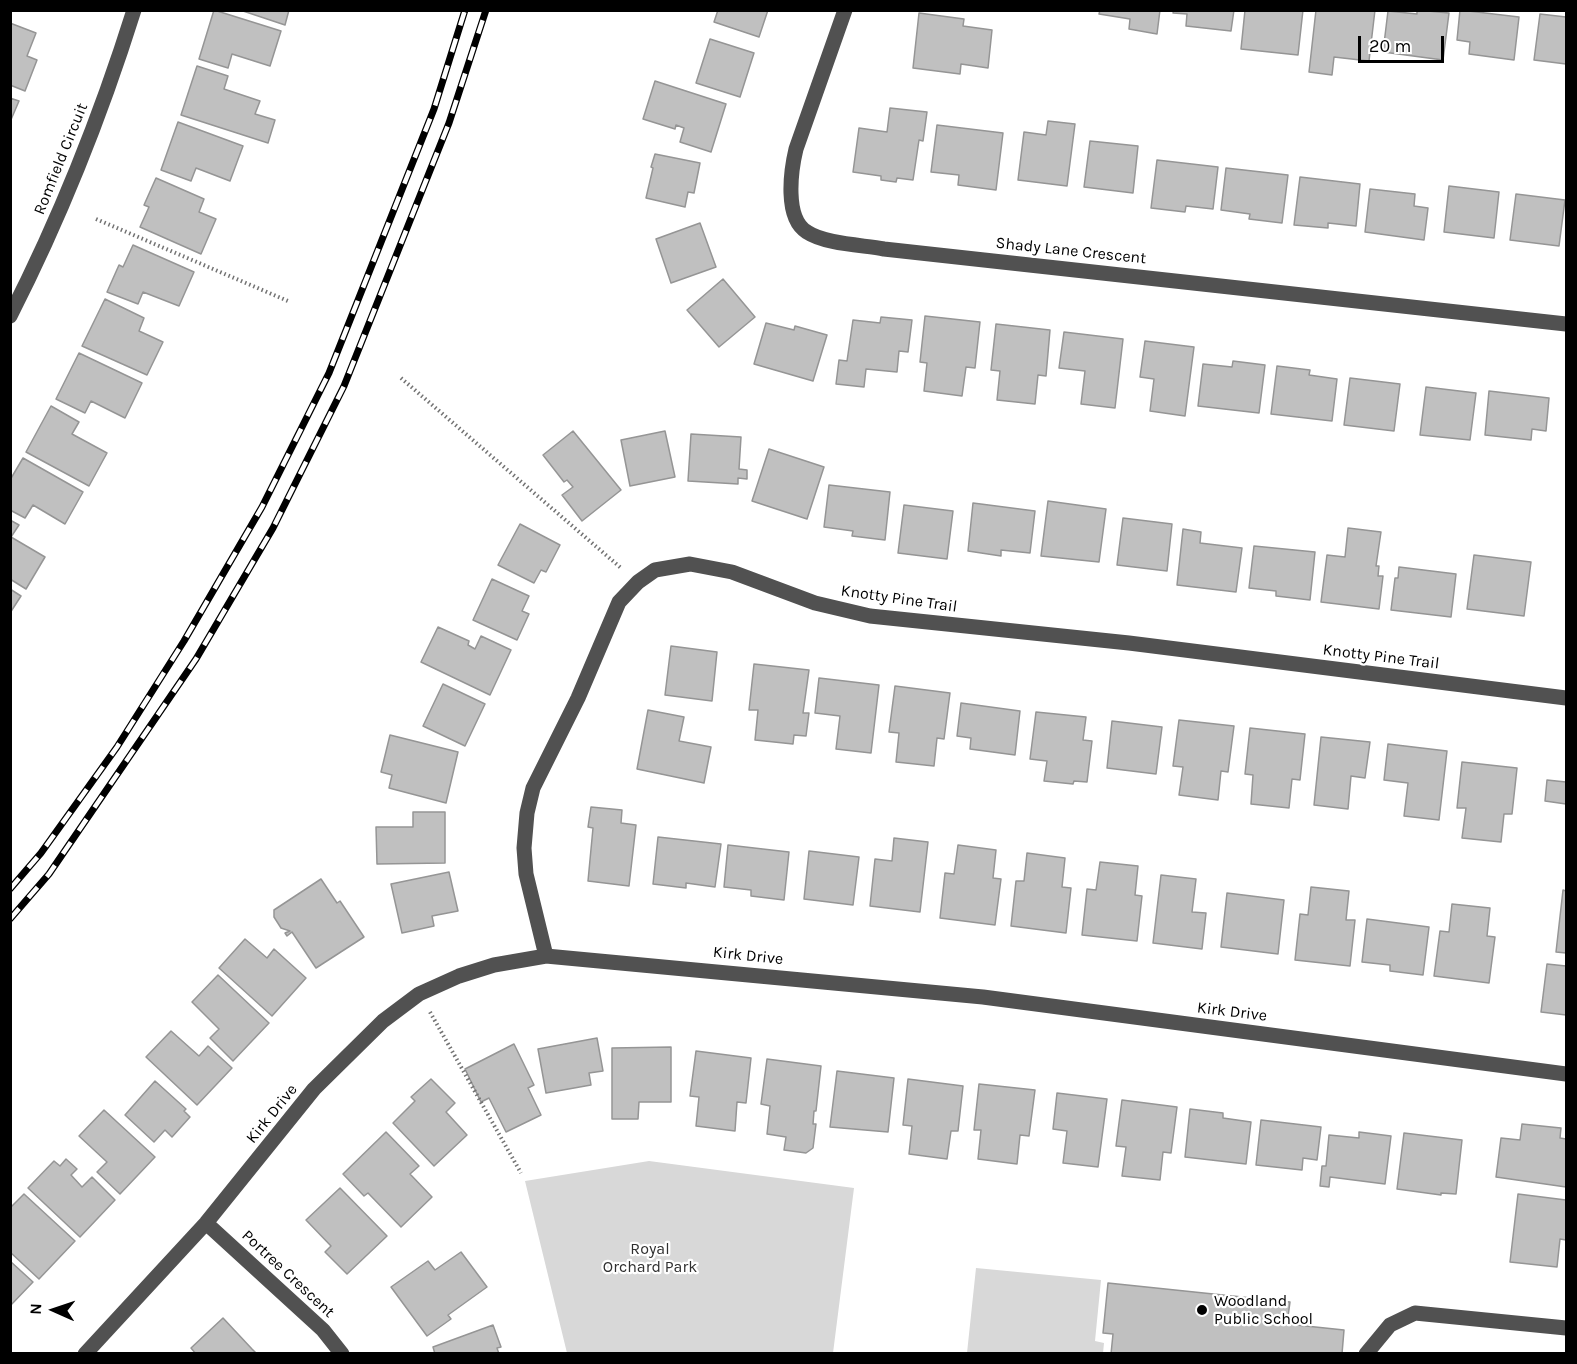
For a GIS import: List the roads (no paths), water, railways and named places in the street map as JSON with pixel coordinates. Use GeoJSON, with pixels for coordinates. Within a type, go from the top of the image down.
{"type":"FeatureCollection","features":[{"type":"Feature","properties":{"kind":"street","name":"Romfield Circuit"},"geometry":{"type":"LineString","coordinates":[[10,316],[63,205],[94,127],[134,10]]}},
{"type":"Feature","properties":{"kind":"street","name":"Shady Lane Crescent"},"geometry":{"type":"LineString","coordinates":[[845,10],[791,169],[790,186],[796,217],[804,230],[812,235],[833,241],[884,249],[1566,324]]}},
{"type":"Feature","properties":{"kind":"street","name":"Knotty Pine Trail"},"geometry":{"type":"LineString","coordinates":[[546,956],[526,874],[524,848],[527,813],[533,788],[595,660],[619,602],[638,582],[655,570],[690,564],[732,572],[815,603],[870,616],[1129,643],[1566,698]]}},
{"type":"Feature","properties":{"kind":"street","name":"Kirk Drive"},"geometry":{"type":"LineString","coordinates":[[85,1353],[206,1223],[314,1089],[383,1021],[419,994],[459,976],[494,965],[546,956],[983,997],[1566,1074]]}},
{"type":"Feature","properties":{"kind":"street","name":"Portree Crescent"},"geometry":{"type":"LineString","coordinates":[[206,1223],[323,1330],[342,1353]]}},
{"type":"Feature","properties":{"kind":"street"},"geometry":{"type":"LineString","coordinates":[[1366,1353],[1390,1325],[1415,1313],[1566,1328]]}},
{"type":"Feature","properties":{"kind":"railway"},"geometry":{"type":"LineString","coordinates":[[10,889],[41,853],[117,747],[184,641],[262,507],[329,373],[434,109],[465,10]]}},
{"type":"Feature","properties":{"kind":"railway"},"geometry":{"type":"LineString","coordinates":[[10,919],[49,874],[196,659],[273,528],[344,386],[449,123],[486,10]]}},
{"type":"Feature","properties":{"kind":"place","name":"Woodland Public School"},"geometry":{"type":"Point","coordinates":[1202,1310]}},
{"type":"Feature","properties":{"kind":"park label","name":"Royal Orchard Park"},"geometry":{"type":"Point","coordinates":[650,1258]}}]}
